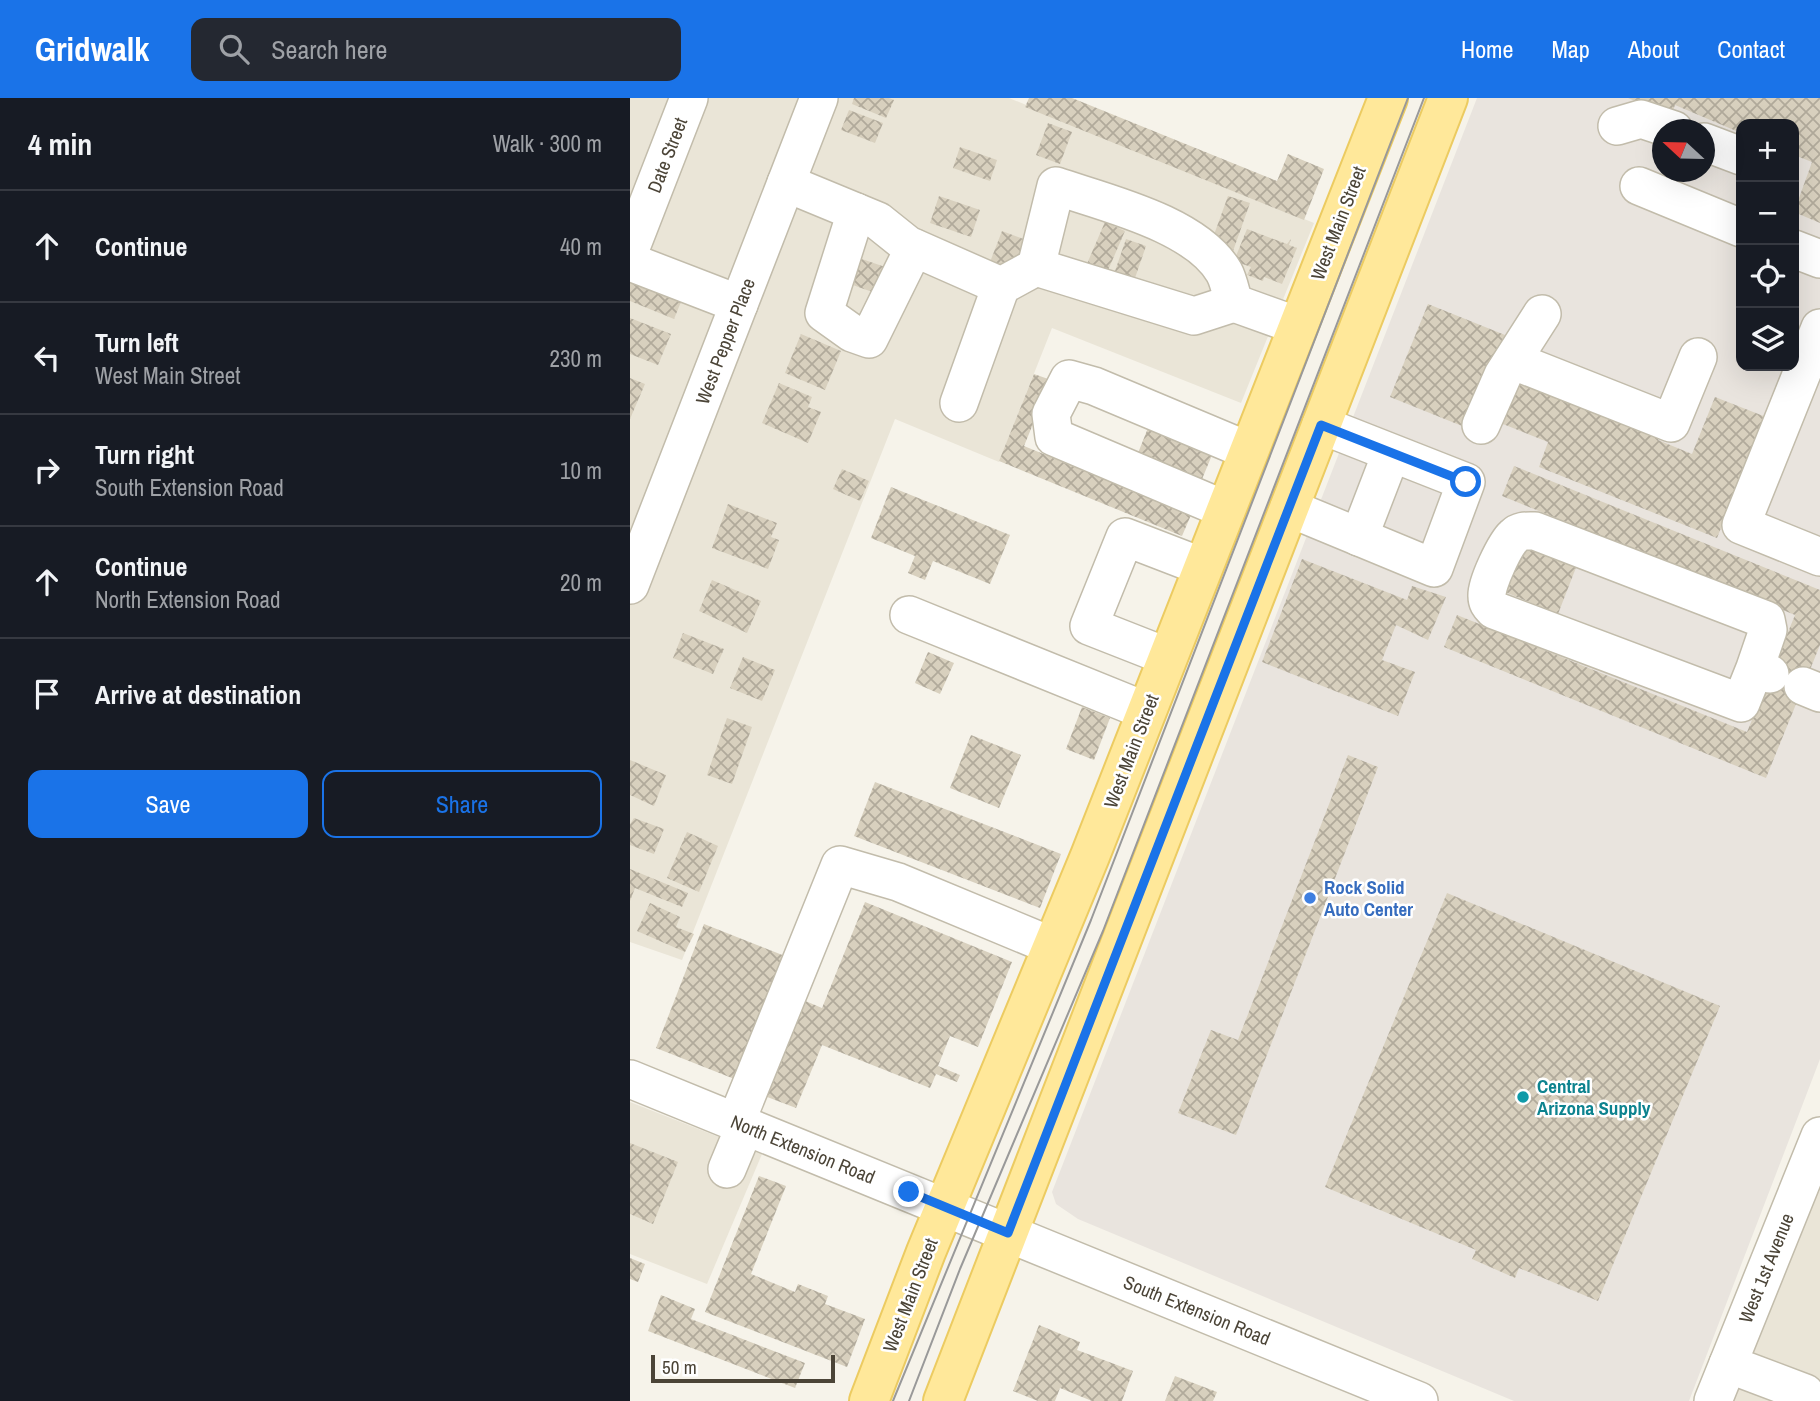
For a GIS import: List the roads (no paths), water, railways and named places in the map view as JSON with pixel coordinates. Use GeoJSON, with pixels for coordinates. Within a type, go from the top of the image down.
{"type":"FeatureCollection","features":[{"type":"Feature","properties":{"kind":"main road","name":"West Main Street"},"geometry":{"type":"LineString","coordinates":[[943,1401],[976,1219],[1052,946],[1388,98]]}},
{"type":"Feature","properties":{"kind":"main road","name":"West Main Street"},"geometry":{"type":"LineString","coordinates":[[869,1401],[976,1219],[1289,508],[1448,98]]}},
{"type":"Feature","properties":{"kind":"street","name":"Date Street"},"geometry":{"type":"LineString","coordinates":[[630,250],[689,98]]}},
{"type":"Feature","properties":{"kind":"street","name":"West Pepper Place"},"geometry":{"type":"LineString","coordinates":[[630,585],[819,98]]}},
{"type":"Feature","properties":{"kind":"street"},"geometry":{"type":"LineString","coordinates":[[1617,126],[1641,119],[1652,123]]}},
{"type":"Feature","properties":{"kind":"street"},"geometry":{"type":"LineString","coordinates":[[1715,146],[1736,154]]}},
{"type":"Feature","properties":{"kind":"street"},"geometry":{"type":"LineString","coordinates":[[786,183],[878,221],[914,247],[1001,286]]}},
{"type":"Feature","properties":{"kind":"street"},"geometry":{"type":"LineString","coordinates":[[960,402],[1001,286],[1035,267],[1056,186],[1149,217],[1200,246],[1224,272],[1234,303]]}},
{"type":"Feature","properties":{"kind":"street"},"geometry":{"type":"LineString","coordinates":[[1639,187],[1736,226]]}},
{"type":"Feature","properties":{"kind":"street"},"geometry":{"type":"LineString","coordinates":[[856,212],[824,313],[852,333],[869,339],[914,247]]}},
{"type":"Feature","properties":{"kind":"street"},"geometry":{"type":"LineString","coordinates":[[1799,250],[1820,259]]}},
{"type":"Feature","properties":{"kind":"street"},"geometry":{"type":"LineString","coordinates":[[630,262],[739,304]]}},
{"type":"Feature","properties":{"kind":"street"},"geometry":{"type":"LineString","coordinates":[[1035,267],[1194,316],[1234,303],[1298,326]]}},
{"type":"Feature","properties":{"kind":"street"},"geometry":{"type":"LineString","coordinates":[[1481,425],[1503,375],[1542,314]]}},
{"type":"Feature","properties":{"kind":"street"},"geometry":{"type":"LineString","coordinates":[[1820,328],[1741,525],[1820,557]]}},
{"type":"Feature","properties":{"kind":"street"},"geometry":{"type":"LineString","coordinates":[[1514,361],[1671,424],[1698,357]]}},
{"type":"Feature","properties":{"kind":"street"},"geometry":{"type":"LineString","coordinates":[[1226,510],[1054,437],[1051,414],[1069,379],[1094,386],[1249,451]]}},
{"type":"Feature","properties":{"kind":"street"},"geometry":{"type":"LineString","coordinates":[[1289,508],[1434,568],[1466,482],[1321,425]]}},
{"type":"Feature","properties":{"kind":"street"},"geometry":{"type":"LineString","coordinates":[[1360,537],[1391,454]]}},
{"type":"Feature","properties":{"kind":"street"},"geometry":{"type":"LineString","coordinates":[[1523,531],[1535,531],[1766,620],[1787,680],[1741,703],[1494,610],[1488,603],[1486,593],[1506,545],[1514,535],[1523,531]]}},
{"type":"Feature","properties":{"kind":"street"},"geometry":{"type":"LineString","coordinates":[[1168,657],[1089,626],[1125,537],[1203,567]]}},
{"type":"Feature","properties":{"kind":"street"},"geometry":{"type":"LineString","coordinates":[[909,615],[1146,711]]}},
{"type":"Feature","properties":{"kind":"street"},"geometry":{"type":"LineString","coordinates":[[727,1169],[740,1124],[840,865],[898,882],[1052,946]]}},
{"type":"Feature","properties":{"kind":"street","name":"North Extension Road"},"geometry":{"type":"LineString","coordinates":[[630,1079],[976,1219]]}},
{"type":"Feature","properties":{"kind":"street","name":"West 1st Avenue"},"geometry":{"type":"LineString","coordinates":[[1713,1401],[1820,1136]]}},
{"type":"Feature","properties":{"kind":"street","name":"South Extension Road"},"geometry":{"type":"LineString","coordinates":[[976,1219],[1419,1401]]}},
{"type":"Feature","properties":{"kind":"street"},"geometry":{"type":"LineString","coordinates":[[1728,1364],[1805,1393]]}},
{"type":"Feature","properties":{"kind":"tram line"},"geometry":{"type":"LineString","coordinates":[[893,1401],[1091,920],[1408,98]]}},
{"type":"Feature","properties":{"kind":"tram line"},"geometry":{"type":"LineString","coordinates":[[909,1401],[960,1269],[1103,931],[1424,98]]}},
{"type":"Feature","properties":{"kind":"place","name":"Rock Solid Auto Center"},"geometry":{"type":"Point","coordinates":[1310,898]}},
{"type":"Feature","properties":{"kind":"place","name":"Central Arizona Supply"},"geometry":{"type":"Point","coordinates":[1523,1097]}}]}
